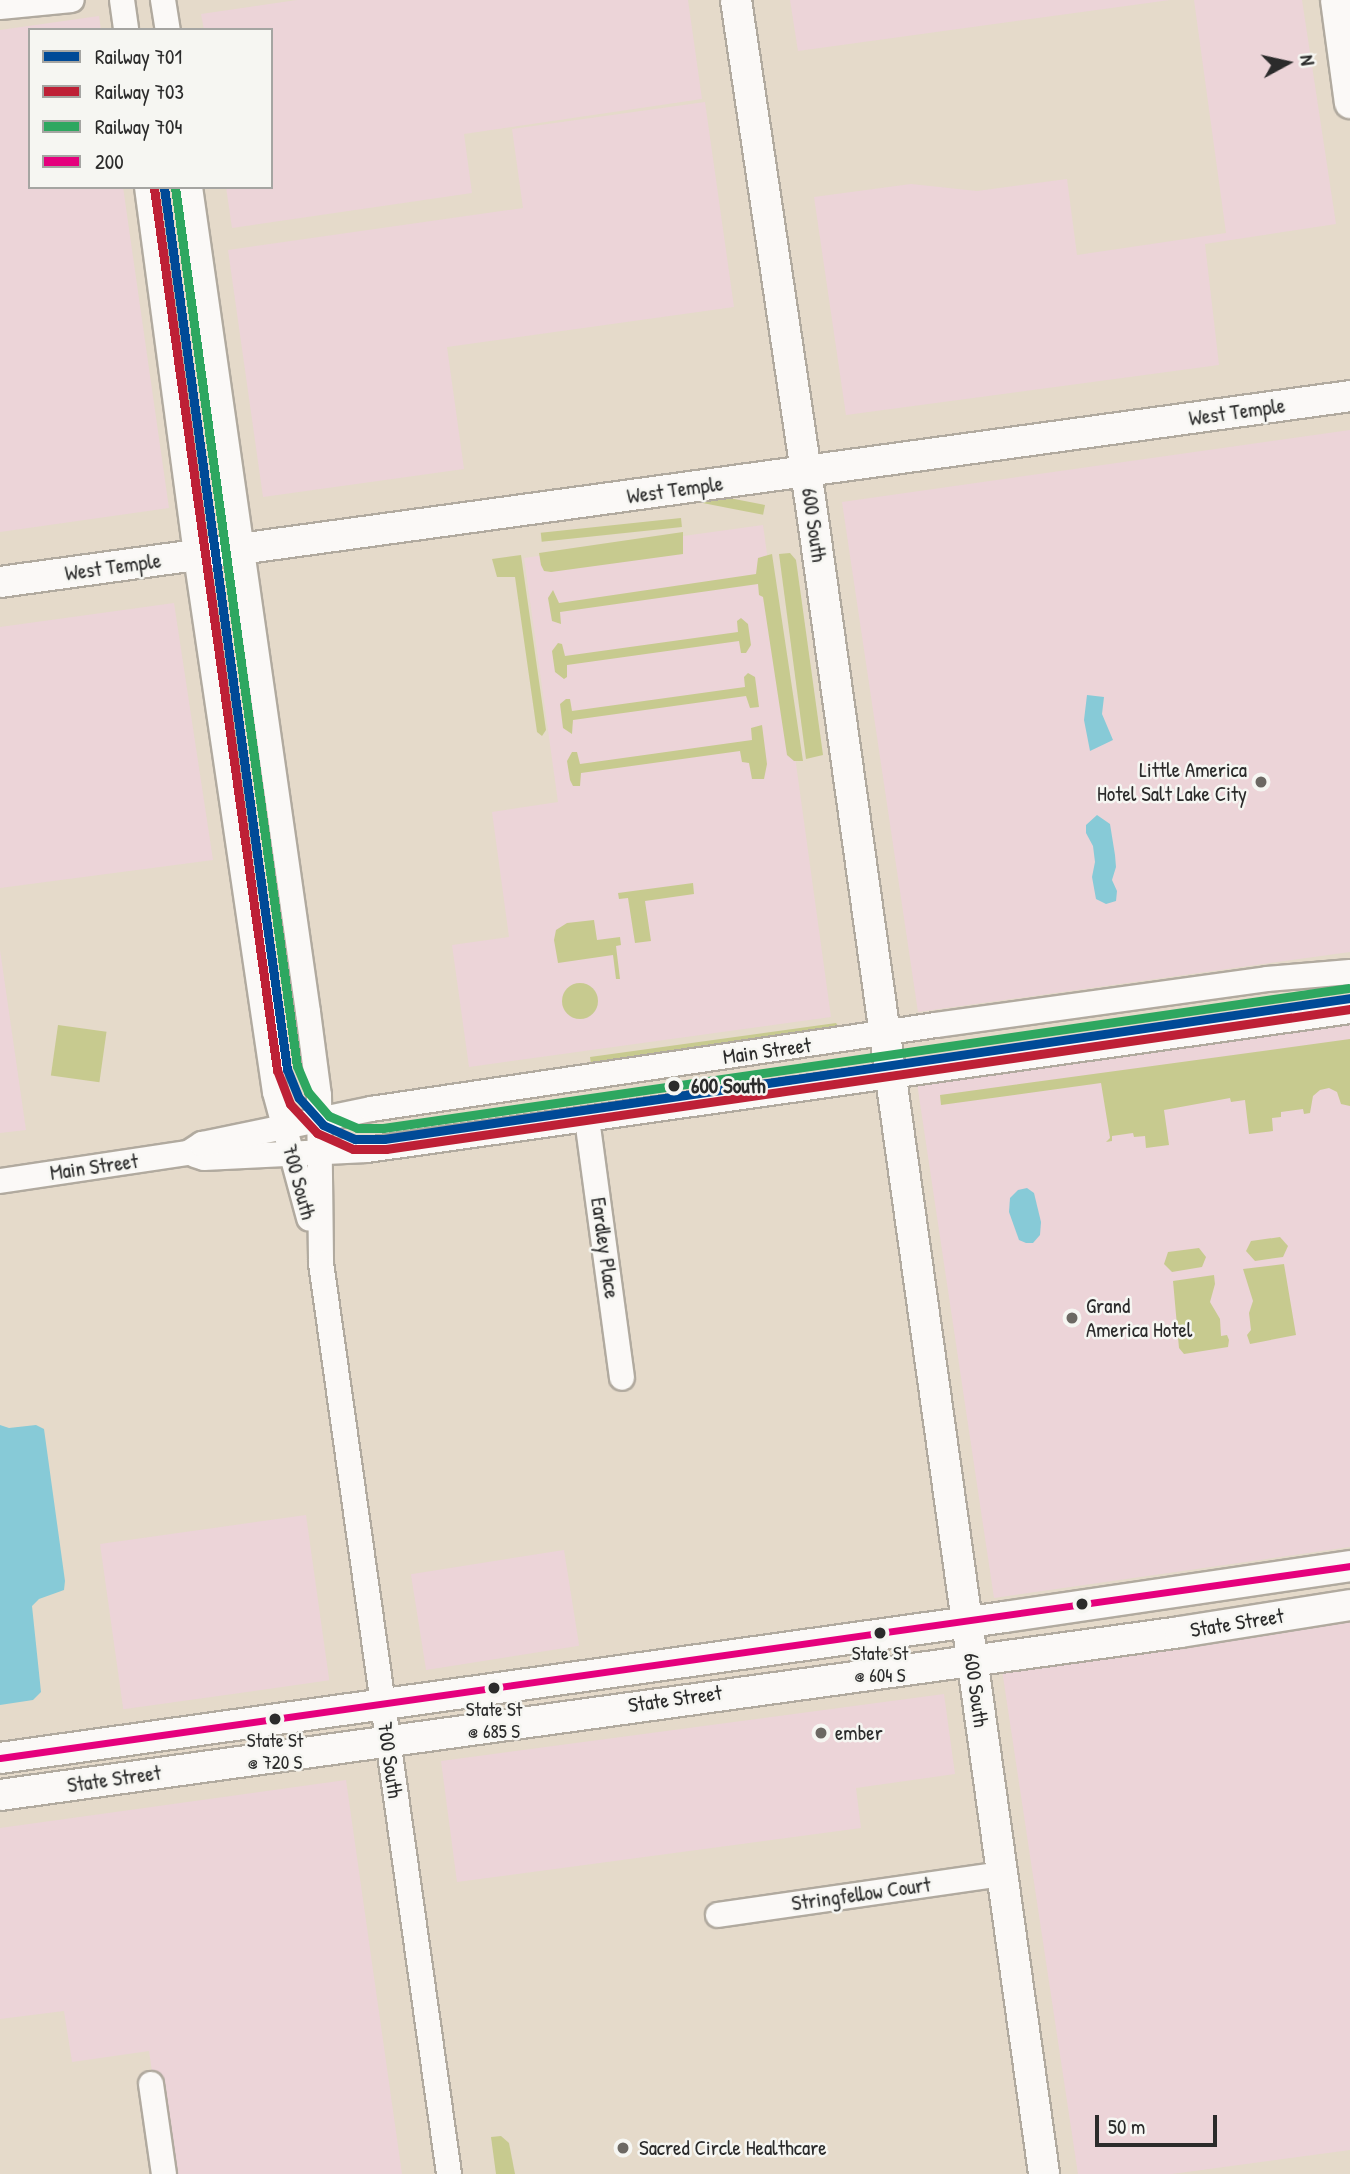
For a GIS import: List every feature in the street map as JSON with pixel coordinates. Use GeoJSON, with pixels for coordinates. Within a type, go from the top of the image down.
{"type":"FeatureCollection","features":[{"type":"Feature","properties":{"kind":"main road","name":"600 South"},"geometry":{"type":"LineString","coordinates":[[736,0],[806,472],[1044,2174]]}},
{"type":"Feature","properties":{"kind":"main road"},"geometry":{"type":"LineString","coordinates":[[1336,0],[1350,103]]}},
{"type":"Feature","properties":{"kind":"main road","name":"West Temple"},"geometry":{"type":"LineString","coordinates":[[0,582],[1350,396]]}},
{"type":"Feature","properties":{"kind":"main road","name":"State Street"},"geometry":{"type":"LineString","coordinates":[[0,1758],[966,1623],[1350,1566]]}},
{"type":"Feature","properties":{"kind":"main road","name":"State Street"},"geometry":{"type":"LineString","coordinates":[[0,1795],[1180,1632],[1350,1605]]}},
{"type":"Feature","properties":{"kind":"street"},"geometry":{"type":"LineString","coordinates":[[0,7],[72,0]]}},
{"type":"Feature","properties":{"kind":"street"},"geometry":{"type":"LineString","coordinates":[[122,0],[126,28]]}},
{"type":"Feature","properties":{"kind":"street"},"geometry":{"type":"LineString","coordinates":[[163,0],[168,28]]}},
{"type":"Feature","properties":{"kind":"street","name":"700 South"},"geometry":{"type":"LineString","coordinates":[[147,189],[196,556],[275,1092],[321,1263]]}},
{"type":"Feature","properties":{"kind":"street","name":"700 South"},"geometry":{"type":"LineString","coordinates":[[190,189],[240,550],[302,961],[319,1095],[321,1263],[449,2174]]}},
{"type":"Feature","properties":{"kind":"street","name":"Main Street"},"geometry":{"type":"LineString","coordinates":[[0,1181],[188,1153],[202,1144],[371,1109],[1267,979],[1350,972]]}},
{"type":"Feature","properties":{"kind":"street","name":"Main Street"},"geometry":{"type":"LineString","coordinates":[[188,1153],[204,1158],[367,1150],[1350,1011]]}},
{"type":"Feature","properties":{"kind":"street","name":"Eardley Place"},"geometry":{"type":"LineString","coordinates":[[587,1119],[622,1378]]}},
{"type":"Feature","properties":{"kind":"street","name":"Stringfellow Court"},"geometry":{"type":"LineString","coordinates":[[718,1915],[1003,1874]]}},
{"type":"Feature","properties":{"kind":"street"},"geometry":{"type":"LineString","coordinates":[[151,2084],[163,2174]]}},
{"type":"Feature","properties":{"kind":"shaded area"},"geometry":{"type":"Polygon","coordinates":[[[297,0],[688,0],[702,99],[464,134],[472,193],[232,228],[226,189],[273,189],[273,28],[204,28],[201,14],[297,0]]]}},
{"type":"Feature","properties":{"kind":"shaded area"},"geometry":{"type":"Polygon","coordinates":[[[790,0],[1170,0],[798,51],[790,0]]]}},
{"type":"Feature","properties":{"kind":"shaded area"},"geometry":{"type":"Polygon","coordinates":[[[1194,0],[1302,0],[1336,224],[1205,244],[1219,365],[846,415],[814,197],[911,184],[977,191],[1067,179],[1077,255],[1226,233],[1194,0]]]}},
{"type":"Feature","properties":{"kind":"shaded area"},"geometry":{"type":"Polygon","coordinates":[[[99,16],[101,28],[28,28],[28,189],[123,189],[169,508],[0,532],[0,30],[99,16]]]}},
{"type":"Feature","properties":{"kind":"shaded area"},"geometry":{"type":"Polygon","coordinates":[[[705,102],[734,307],[447,347],[464,469],[263,497],[228,250],[523,208],[512,129],[705,102]]]}},
{"type":"Feature","properties":{"kind":"shaded area"},"geometry":{"type":"Polygon","coordinates":[[[1350,430],[1350,952],[918,1012],[842,502],[1350,430]]]}},
{"type":"Feature","properties":{"kind":"shaded area"},"geometry":{"type":"Polygon","coordinates":[[[763,525],[831,1017],[469,1067],[452,945],[509,937],[492,812],[558,802],[524,558],[763,525]]]}},
{"type":"Feature","properties":{"kind":"shaded area"},"geometry":{"type":"Polygon","coordinates":[[[174,603],[213,860],[0,888],[0,627],[174,603]]]}},
{"type":"Feature","properties":{"kind":"shaded area"},"geometry":{"type":"Polygon","coordinates":[[[0,950],[26,1130],[0,1133],[0,950]]]}},
{"type":"Feature","properties":{"kind":"shaded area"},"geometry":{"type":"Polygon","coordinates":[[[1350,1022],[1350,1547],[994,1598],[917,1083],[1350,1022]]]}},
{"type":"Feature","properties":{"kind":"shaded area"},"geometry":{"type":"Polygon","coordinates":[[[306,1515],[329,1680],[123,1709],[100,1544],[306,1515]]]}},
{"type":"Feature","properties":{"kind":"shaded area"},"geometry":{"type":"Polygon","coordinates":[[[564,1550],[579,1646],[426,1670],[411,1574],[564,1550]]]}},
{"type":"Feature","properties":{"kind":"shaded area"},"geometry":{"type":"Polygon","coordinates":[[[1350,1621],[1350,2150],[1172,2174],[1078,2174],[1002,1670],[1350,1621]]]}},
{"type":"Feature","properties":{"kind":"shaded area"},"geometry":{"type":"Polygon","coordinates":[[[944,1694],[955,1774],[856,1788],[861,1828],[457,1882],[441,1761],[944,1694]]]}},
{"type":"Feature","properties":{"kind":"shaded area"},"geometry":{"type":"Polygon","coordinates":[[[346,1780],[402,2174],[167,2174],[149,2051],[72,2062],[64,2011],[0,2019],[0,1828],[346,1780]]]}},
{"type":"Feature","properties":{"kind":"green space"},"geometry":{"type":"Polygon","coordinates":[[[698,492],[765,505],[763,515],[696,502],[698,492]]]}},
{"type":"Feature","properties":{"kind":"green space"},"geometry":{"type":"Polygon","coordinates":[[[681,518],[682,527],[542,542],[541,533],[681,518]]]}},
{"type":"Feature","properties":{"kind":"green space"},"geometry":{"type":"Polygon","coordinates":[[[683,532],[683,554],[551,572],[544,571],[541,565],[539,553],[683,532]]]}},
{"type":"Feature","properties":{"kind":"green space"},"geometry":{"type":"Polygon","coordinates":[[[790,553],[796,560],[823,755],[806,759],[779,554],[790,553]]]}},
{"type":"Feature","properties":{"kind":"green space"},"geometry":{"type":"Polygon","coordinates":[[[772,554],[803,761],[794,761],[787,755],[763,597],[759,595],[758,584],[560,612],[561,624],[552,621],[548,598],[553,590],[559,603],[756,574],[758,558],[772,554]]]}},
{"type":"Feature","properties":{"kind":"green space"},"geometry":{"type":"Polygon","coordinates":[[[521,555],[546,730],[542,736],[537,732],[515,577],[497,577],[492,559],[521,555]]]}},
{"type":"Feature","properties":{"kind":"green space"},"geometry":{"type":"Polygon","coordinates":[[[741,618],[748,624],[751,645],[746,653],[741,653],[739,641],[567,665],[567,677],[564,679],[555,672],[552,651],[558,643],[562,644],[565,656],[738,632],[737,621],[741,618]]]}},
{"type":"Feature","properties":{"kind":"green space"},"geometry":{"type":"Polygon","coordinates":[[[748,673],[755,677],[759,707],[750,708],[746,696],[573,720],[572,734],[563,728],[560,704],[566,699],[570,699],[572,711],[745,687],[744,677],[748,673]]]}},
{"type":"Feature","properties":{"kind":"green space"},"geometry":{"type":"Polygon","coordinates":[[[762,725],[767,764],[764,779],[752,779],[749,763],[742,762],[740,751],[581,773],[580,786],[573,786],[570,780],[567,761],[572,752],[577,752],[580,764],[752,740],[751,728],[762,725]]]}},
{"type":"Feature","properties":{"kind":"green space"},"geometry":{"type":"Polygon","coordinates":[[[693,883],[694,894],[645,901],[651,941],[635,943],[628,898],[619,899],[618,893],[693,883]]]}},
{"type":"Feature","properties":{"kind":"green space"},"geometry":{"type":"Polygon","coordinates":[[[594,920],[597,940],[620,937],[621,945],[616,946],[620,979],[616,979],[613,955],[558,963],[554,940],[556,930],[567,923],[594,920]]]}},
{"type":"Feature","properties":{"kind":"green space"},"geometry":{"type":"Polygon","coordinates":[[[580,983],[593,988],[598,1001],[593,1014],[580,1019],[567,1014],[562,1001],[567,988],[580,983]]]}},
{"type":"Feature","properties":{"kind":"green space"},"geometry":{"type":"Polygon","coordinates":[[[836,1023],[840,1029],[592,1070],[590,1057],[836,1023]]]}},
{"type":"Feature","properties":{"kind":"green space"},"geometry":{"type":"Polygon","coordinates":[[[58,1025],[107,1032],[99,1082],[51,1076],[58,1025]]]}},
{"type":"Feature","properties":{"kind":"green space"},"geometry":{"type":"Polygon","coordinates":[[[1350,1039],[1350,1106],[1341,1104],[1337,1092],[1329,1088],[1320,1090],[1313,1096],[1310,1113],[1304,1114],[1303,1109],[1281,1112],[1281,1117],[1272,1118],[1273,1131],[1249,1134],[1245,1100],[1231,1102],[1230,1098],[1164,1110],[1169,1145],[1146,1148],[1145,1136],[1134,1137],[1133,1133],[1112,1136],[1112,1141],[1106,1142],[1110,1138],[1101,1083],[941,1105],[940,1095],[1350,1039]]]}},
{"type":"Feature","properties":{"kind":"green space"},"geometry":{"type":"Polygon","coordinates":[[[1280,1237],[1288,1246],[1283,1257],[1255,1261],[1246,1251],[1251,1241],[1280,1237]]]}},
{"type":"Feature","properties":{"kind":"green space"},"geometry":{"type":"Polygon","coordinates":[[[1199,1248],[1206,1257],[1202,1267],[1172,1272],[1164,1264],[1168,1252],[1199,1248]]]}},
{"type":"Feature","properties":{"kind":"green space"},"geometry":{"type":"Polygon","coordinates":[[[1284,1264],[1296,1335],[1250,1344],[1247,1335],[1251,1330],[1249,1313],[1253,1301],[1243,1269],[1284,1264]]]}},
{"type":"Feature","properties":{"kind":"green space"},"geometry":{"type":"Polygon","coordinates":[[[1214,1275],[1215,1284],[1210,1302],[1220,1319],[1221,1336],[1227,1335],[1229,1340],[1228,1347],[1184,1354],[1179,1348],[1173,1281],[1214,1275]]]}},
{"type":"Feature","properties":{"kind":"green space"},"geometry":{"type":"Polygon","coordinates":[[[501,2136],[509,2143],[515,2174],[496,2174],[491,2137],[501,2136]]]}},
{"type":"Feature","properties":{"kind":"water"},"geometry":{"type":"Polygon","coordinates":[[[1087,695],[1104,697],[1102,714],[1113,740],[1090,751],[1084,720],[1087,695]]]}},
{"type":"Feature","properties":{"kind":"water"},"geometry":{"type":"Polygon","coordinates":[[[1097,815],[1110,824],[1115,855],[1116,867],[1112,880],[1117,891],[1116,901],[1106,904],[1096,899],[1092,877],[1095,862],[1093,846],[1086,833],[1086,825],[1097,815]]]}},
{"type":"Feature","properties":{"kind":"water"},"geometry":{"type":"Polygon","coordinates":[[[1027,1188],[1034,1193],[1041,1222],[1040,1235],[1033,1243],[1019,1240],[1009,1212],[1010,1198],[1018,1190],[1027,1188]]]}},
{"type":"Feature","properties":{"kind":"water"},"geometry":{"type":"Polygon","coordinates":[[[0,1425],[9,1428],[36,1425],[44,1429],[65,1581],[64,1590],[39,1599],[32,1606],[41,1692],[33,1700],[0,1705],[0,1425]]]}},
{"type":"Feature","properties":{"kind":"rail line","name":"703"},"geometry":{"type":"LineString","coordinates":[[154,189],[277,1070],[290,1104],[317,1133],[353,1149],[386,1149],[1350,1009]]}},
{"type":"Feature","properties":{"kind":"rail line","name":"701"},"geometry":{"type":"LineString","coordinates":[[164,189],[287,1069],[299,1098],[323,1125],[355,1139],[384,1139],[1350,998]]}},
{"type":"Feature","properties":{"kind":"rail line","name":"704"},"geometry":{"type":"LineString","coordinates":[[175,189],[297,1066],[308,1092],[329,1116],[357,1128],[383,1128],[1348,988]]}},
{"type":"Feature","properties":{"kind":"transit line","name":"200"},"geometry":{"type":"LineString","coordinates":[[0,1758],[1350,1566]]}},
{"type":"Feature","properties":{"kind":"place","name":"Little America Hotel Salt Lake City"},"geometry":{"type":"Point","coordinates":[1261,782]}},
{"type":"Feature","properties":{"kind":"place","name":"600 South"},"geometry":{"type":"Point","coordinates":[674,1086]}},
{"type":"Feature","properties":{"kind":"place","name":"Grand America Hotel"},"geometry":{"type":"Point","coordinates":[1072,1318]}},
{"type":"Feature","properties":{"kind":"place","name":"State St @ 604 S"},"geometry":{"type":"Point","coordinates":[880,1633]}},
{"type":"Feature","properties":{"kind":"place","name":"State St @ 685 S"},"geometry":{"type":"Point","coordinates":[494,1688]}},
{"type":"Feature","properties":{"kind":"place","name":"State St @ 720 S"},"geometry":{"type":"Point","coordinates":[275,1719]}},
{"type":"Feature","properties":{"kind":"place","name":"ember"},"geometry":{"type":"Point","coordinates":[821,1733]}},
{"type":"Feature","properties":{"kind":"place","name":"Sacred Circle Healthcare"},"geometry":{"type":"Point","coordinates":[623,2148]}}]}
